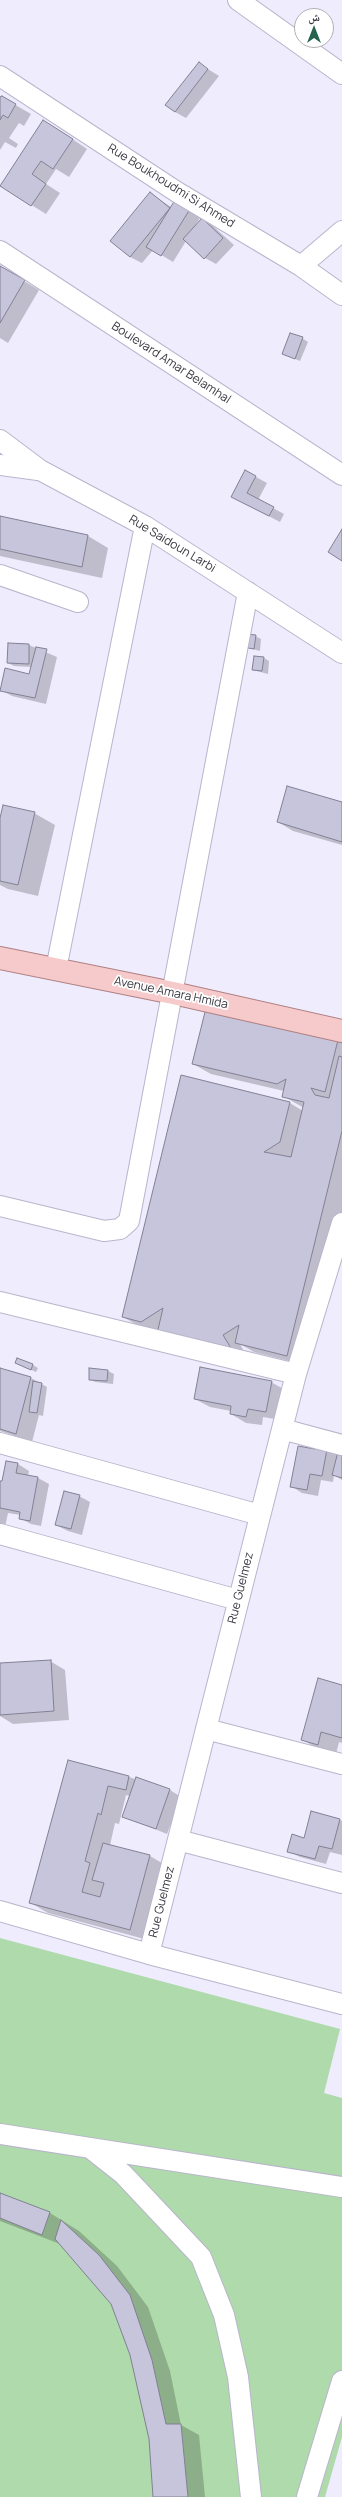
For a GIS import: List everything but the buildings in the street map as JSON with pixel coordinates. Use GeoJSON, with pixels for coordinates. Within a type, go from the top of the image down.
{"type":"FeatureCollection","features":[{"type":"Feature","properties":{"kind":"main road","name":"Avenue Amara Hmida"},"geometry":{"type":"LineString","coordinates":[[0,958],[173,993],[342,1031]]}},
{"type":"Feature","properties":{"kind":"street"},"geometry":{"type":"LineString","coordinates":[[238,0],[342,74]]}},
{"type":"Feature","properties":{"kind":"street","name":"Rue Boukhoudmi Si Ahmed"},"geometry":{"type":"LineString","coordinates":[[0,76],[177,192],[301,266],[342,296]]}},
{"type":"Feature","properties":{"kind":"street"},"geometry":{"type":"LineString","coordinates":[[301,266],[342,231]]}},
{"type":"Feature","properties":{"kind":"street","name":"Boulevard Amar Belamhal"},"geometry":{"type":"LineString","coordinates":[[0,251],[342,475]]}},
{"type":"Feature","properties":{"kind":"street","name":"Rue Saidoun Larbi"},"geometry":{"type":"LineString","coordinates":[[0,440],[40,470],[145,526],[342,653]]}},
{"type":"Feature","properties":{"kind":"street"},"geometry":{"type":"LineString","coordinates":[[0,465],[40,470]]}},
{"type":"Feature","properties":{"kind":"street"},"geometry":{"type":"LineString","coordinates":[[56,969],[145,526]]}},
{"type":"Feature","properties":{"kind":"street"},"geometry":{"type":"LineString","coordinates":[[0,575],[78,602]]}},
{"type":"Feature","properties":{"kind":"street"},"geometry":{"type":"LineString","coordinates":[[0,1206],[104,1231],[120,1229],[128,1221],[173,993],[248,592]]}},
{"type":"Feature","properties":{"kind":"street","name":"Rue Guelmez"},"geometry":{"type":"LineString","coordinates":[[148,1954],[296,1374],[342,1223]]}},
{"type":"Feature","properties":{"kind":"street"},"geometry":{"type":"LineString","coordinates":[[0,1302],[296,1374]]}},
{"type":"Feature","properties":{"kind":"street"},"geometry":{"type":"LineString","coordinates":[[282,1429],[342,1445]]}},
{"type":"Feature","properties":{"kind":"street"},"geometry":{"type":"LineString","coordinates":[[0,1443],[260,1515]]}},
{"type":"Feature","properties":{"kind":"street"},"geometry":{"type":"LineString","coordinates":[[0,1534],[238,1600]]}},
{"type":"Feature","properties":{"kind":"street"},"geometry":{"type":"LineString","coordinates":[[206,1729],[342,1764]]}},
{"type":"Feature","properties":{"kind":"street"},"geometry":{"type":"LineString","coordinates":[[178,1840],[342,1884]]}},
{"type":"Feature","properties":{"kind":"street"},"geometry":{"type":"LineString","coordinates":[[0,1911],[148,1954],[342,2004]]}},
{"type":"Feature","properties":{"kind":"street"},"geometry":{"type":"LineString","coordinates":[[0,2134],[342,2187]]}},
{"type":"Feature","properties":{"kind":"street"},"geometry":{"type":"LineString","coordinates":[[90,2148],[123,2174],[160,2211],[201,2257],[224,2315],[238,2377],[250,2497]]}},
{"type":"Feature","properties":{"kind":"street"},"geometry":{"type":"LineString","coordinates":[[307,2497],[342,2381]]}},
{"type":"Feature","properties":{"kind":"green space"},"geometry":{"type":"Polygon","coordinates":[[[0,1938],[340,2029],[324,2093],[342,2098],[342,2437],[325,2497],[0,2497],[0,1938]]]}}]}
